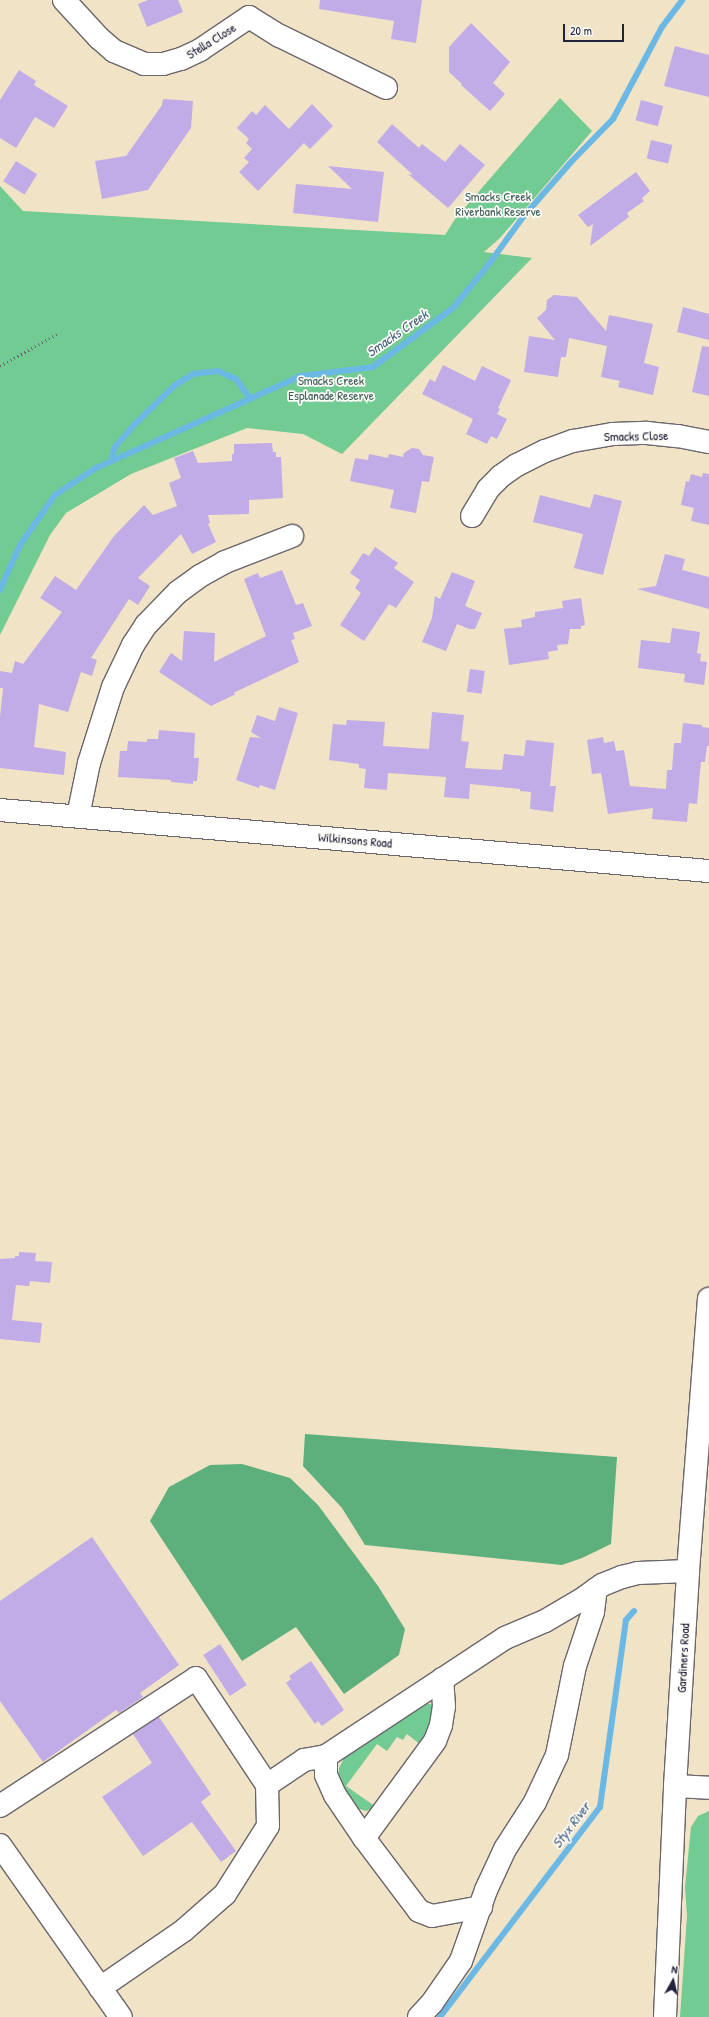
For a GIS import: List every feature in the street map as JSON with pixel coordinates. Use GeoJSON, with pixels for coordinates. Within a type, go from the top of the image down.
{"type":"FeatureCollection","features":[{"type":"Feature","properties":{"kind":"street","name":"Stella Close"},"geometry":{"type":"LineString","coordinates":[[64,0],[114,51],[144,64],[163,64],[181,59],[200,50],[249,17],[280,36],[386,88]]}},
{"type":"Feature","properties":{"kind":"street","name":"Smacks Close"},"geometry":{"type":"LineString","coordinates":[[472,516],[488,490],[501,476],[517,465],[545,451],[573,441],[613,434],[647,433],[678,436],[709,442]]}},
{"type":"Feature","properties":{"kind":"street"},"geometry":{"type":"LineString","coordinates":[[78,816],[89,763],[113,687],[132,645],[146,625],[178,592],[200,576],[225,562],[292,536]]}},
{"type":"Feature","properties":{"kind":"street","name":"Wilkinsons Road"},"geometry":{"type":"LineString","coordinates":[[0,810],[709,871]]}},
{"type":"Feature","properties":{"kind":"street","name":"Gardiners Road"},"geometry":{"type":"LineString","coordinates":[[665,2017],[675,1786],[688,1571],[709,1299]]}},
{"type":"Feature","properties":{"kind":"street"},"geometry":{"type":"LineString","coordinates":[[267,1785],[304,1760],[326,1756],[505,1638],[545,1622],[602,1585],[627,1575],[688,1571]]}},
{"type":"Feature","properties":{"kind":"street"},"geometry":{"type":"LineString","coordinates":[[419,2017],[432,2003],[461,1961],[486,1890],[505,1849],[535,1802],[558,1755],[575,1666],[593,1612],[596,1589]]}},
{"type":"Feature","properties":{"kind":"street"},"geometry":{"type":"LineString","coordinates":[[0,1806],[196,1678],[267,1785],[268,1826],[224,1894],[183,1932],[100,1988]]}},
{"type":"Feature","properties":{"kind":"street"},"geometry":{"type":"LineString","coordinates":[[364,1838],[435,1741],[441,1725],[444,1706],[442,1679]]}},
{"type":"Feature","properties":{"kind":"street"},"geometry":{"type":"LineString","coordinates":[[326,1756],[326,1775],[335,1795],[364,1838],[419,1911],[432,1916],[481,1907]]}},
{"type":"Feature","properties":{"kind":"street"},"geometry":{"type":"LineString","coordinates":[[675,1786],[709,1788]]}},
{"type":"Feature","properties":{"kind":"street"},"geometry":{"type":"LineString","coordinates":[[0,1845],[120,2017]]}},
{"type":"Feature","properties":{"kind":"path"},"geometry":{"type":"LineString","coordinates":[[0,366],[57,334]]}},
{"type":"Feature","properties":{"kind":"green space"},"geometry":{"type":"Polygon","coordinates":[[[560,98],[592,131],[500,238],[484,252],[532,258],[342,454],[303,434],[247,428],[131,474],[66,513],[50,535],[0,635],[0,186],[23,211],[445,235],[455,219],[560,98]]]}},
{"type":"Feature","properties":{"kind":"green space"},"geometry":{"type":"Polygon","coordinates":[[[305,1434],[617,1457],[611,1544],[582,1558],[562,1565],[365,1545],[342,1508],[303,1466],[305,1434]]]}},
{"type":"Feature","properties":{"kind":"green space"},"geometry":{"type":"Polygon","coordinates":[[[242,1464],[290,1478],[318,1505],[378,1586],[405,1629],[399,1655],[344,1694],[296,1627],[242,1661],[150,1521],[169,1487],[210,1465],[242,1464]]]}},
{"type":"Feature","properties":{"kind":"green space"},"geometry":{"type":"Polygon","coordinates":[[[431,1704],[436,1711],[421,1745],[407,1734],[403,1740],[397,1737],[387,1751],[377,1744],[346,1786],[376,1807],[366,1811],[353,1807],[338,1777],[339,1768],[344,1758],[350,1752],[422,1705],[431,1704]]]}},
{"type":"Feature","properties":{"kind":"green space"},"geometry":{"type":"Polygon","coordinates":[[[709,1811],[709,2017],[680,2017],[687,1916],[685,1887],[691,1827],[698,1816],[709,1811]]]}},
{"type":"Feature","properties":{"kind":"building"},"geometry":{"type":"Polygon","coordinates":[[[148,0],[178,0],[183,12],[147,27],[138,4],[148,0]]]}},
{"type":"Feature","properties":{"kind":"building"},"geometry":{"type":"Polygon","coordinates":[[[320,0],[422,0],[416,43],[391,39],[394,21],[319,9],[320,0]]]}},
{"type":"Feature","properties":{"kind":"building"},"geometry":{"type":"Polygon","coordinates":[[[471,23],[510,62],[493,83],[505,94],[490,111],[449,72],[449,47],[471,23]]]}},
{"type":"Feature","properties":{"kind":"building"},"geometry":{"type":"Polygon","coordinates":[[[675,46],[709,55],[709,97],[664,86],[675,46]]]}},
{"type":"Feature","properties":{"kind":"building"},"geometry":{"type":"Polygon","coordinates":[[[19,70],[36,81],[34,85],[68,106],[54,128],[35,117],[16,148],[0,138],[0,100],[19,70]]]}},
{"type":"Feature","properties":{"kind":"building"},"geometry":{"type":"Polygon","coordinates":[[[163,99],[193,101],[191,128],[148,190],[102,199],[95,161],[126,156],[162,105],[163,99]]]}},
{"type":"Feature","properties":{"kind":"building"},"geometry":{"type":"Polygon","coordinates":[[[641,100],[663,106],[658,126],[636,120],[641,100]]]}},
{"type":"Feature","properties":{"kind":"building"},"geometry":{"type":"Polygon","coordinates":[[[312,104],[333,126],[310,149],[304,143],[258,191],[239,172],[249,162],[244,158],[252,149],[246,143],[249,139],[237,128],[252,111],[256,115],[265,105],[289,129],[312,104]]]}},
{"type":"Feature","properties":{"kind":"building"},"geometry":{"type":"Polygon","coordinates":[[[392,124],[419,148],[422,144],[445,162],[460,144],[485,165],[448,208],[408,174],[413,175],[377,142],[392,124]]]}},
{"type":"Feature","properties":{"kind":"building"},"geometry":{"type":"Polygon","coordinates":[[[651,140],[672,145],[668,163],[647,159],[651,140]]]}},
{"type":"Feature","properties":{"kind":"building"},"geometry":{"type":"Polygon","coordinates":[[[16,161],[37,174],[24,195],[3,181],[16,161]]]}},
{"type":"Feature","properties":{"kind":"building"},"geometry":{"type":"Polygon","coordinates":[[[328,166],[384,172],[378,222],[293,213],[296,184],[352,189],[328,166]]]}},
{"type":"Feature","properties":{"kind":"building"},"geometry":{"type":"Polygon","coordinates":[[[636,172],[650,191],[642,198],[644,201],[627,213],[629,217],[590,246],[593,224],[588,227],[578,215],[636,172]]]}},
{"type":"Feature","properties":{"kind":"building"},"geometry":{"type":"Polygon","coordinates":[[[554,295],[577,297],[606,331],[609,315],[653,324],[644,363],[659,367],[653,395],[618,387],[620,381],[601,377],[607,346],[569,338],[566,357],[561,357],[558,377],[524,372],[529,336],[555,340],[537,318],[546,310],[547,300],[554,295]]]}},
{"type":"Feature","properties":{"kind":"building"},"geometry":{"type":"Polygon","coordinates":[[[683,307],[709,314],[709,340],[677,332],[683,307]]]}},
{"type":"Feature","properties":{"kind":"building"},"geometry":{"type":"Polygon","coordinates":[[[702,346],[709,347],[709,396],[692,392],[702,346]]]}},
{"type":"Feature","properties":{"kind":"building"},"geometry":{"type":"Polygon","coordinates":[[[443,365],[475,381],[482,366],[511,380],[498,408],[500,409],[497,414],[507,419],[497,439],[491,436],[487,444],[466,434],[473,419],[422,394],[430,379],[435,382],[443,365]]]}},
{"type":"Feature","properties":{"kind":"building"},"geometry":{"type":"Polygon","coordinates":[[[272,443],[273,452],[276,452],[276,457],[281,457],[283,498],[249,500],[249,514],[208,515],[210,523],[208,524],[216,542],[192,554],[181,534],[138,578],[150,586],[138,605],[129,599],[91,658],[97,660],[92,676],[81,672],[68,712],[39,704],[34,747],[66,752],[64,775],[0,768],[0,717],[3,688],[0,688],[0,671],[12,673],[15,661],[23,664],[62,612],[40,598],[55,576],[76,590],[114,536],[144,505],[153,515],[177,506],[169,483],[181,478],[174,458],[193,451],[198,463],[232,461],[234,444],[272,443]]]}},
{"type":"Feature","properties":{"kind":"building"},"geometry":{"type":"Polygon","coordinates":[[[412,448],[419,449],[423,455],[434,457],[429,482],[422,481],[416,513],[390,508],[394,490],[350,481],[355,458],[368,460],[369,454],[388,458],[389,454],[403,457],[404,453],[412,448]]]}},
{"type":"Feature","properties":{"kind":"building"},"geometry":{"type":"Polygon","coordinates":[[[703,473],[709,474],[709,525],[691,521],[694,508],[681,505],[686,481],[689,482],[691,474],[702,477],[703,473]]]}},
{"type":"Feature","properties":{"kind":"building"},"geometry":{"type":"Polygon","coordinates":[[[594,494],[622,501],[603,575],[574,568],[583,534],[533,522],[540,495],[590,508],[594,494]]]}},
{"type":"Feature","properties":{"kind":"building"},"geometry":{"type":"Polygon","coordinates":[[[375,547],[398,563],[394,568],[414,582],[396,608],[389,604],[364,641],[340,625],[361,593],[355,588],[360,580],[350,573],[363,553],[369,556],[375,547]]]}},
{"type":"Feature","properties":{"kind":"building"},"geometry":{"type":"Polygon","coordinates":[[[665,554],[685,559],[682,570],[709,577],[709,609],[637,589],[656,586],[665,554]]]}},
{"type":"Feature","properties":{"kind":"building"},"geometry":{"type":"Polygon","coordinates":[[[282,570],[296,605],[303,603],[312,626],[293,633],[295,639],[291,640],[299,662],[233,693],[236,694],[211,706],[159,672],[171,653],[182,661],[184,631],[215,633],[214,662],[266,636],[244,579],[258,573],[260,578],[282,570]]]}},
{"type":"Feature","properties":{"kind":"building"},"geometry":{"type":"Polygon","coordinates":[[[452,572],[475,581],[465,606],[482,613],[475,629],[469,629],[457,624],[446,651],[422,642],[432,618],[435,596],[440,599],[452,572]]]}},
{"type":"Feature","properties":{"kind":"building"},"geometry":{"type":"Polygon","coordinates":[[[581,598],[585,625],[581,626],[581,629],[570,629],[568,644],[557,645],[558,650],[548,652],[549,659],[509,665],[504,629],[522,627],[521,620],[535,617],[535,612],[563,608],[562,601],[581,598]]]}},
{"type":"Feature","properties":{"kind":"building"},"geometry":{"type":"Polygon","coordinates":[[[672,628],[700,632],[697,653],[701,654],[700,661],[707,662],[704,685],[684,682],[685,674],[638,668],[641,640],[670,643],[672,628]]]}},
{"type":"Feature","properties":{"kind":"building"},"geometry":{"type":"Polygon","coordinates":[[[470,669],[485,671],[482,694],[467,692],[470,669]]]}},
{"type":"Feature","properties":{"kind":"building"},"geometry":{"type":"Polygon","coordinates":[[[279,707],[298,713],[275,790],[260,785],[259,788],[236,780],[250,737],[261,738],[251,732],[257,715],[275,721],[279,707]]]}},
{"type":"Feature","properties":{"kind":"building"},"geometry":{"type":"Polygon","coordinates":[[[432,712],[464,715],[461,741],[469,742],[465,768],[502,770],[504,754],[524,756],[526,740],[554,743],[550,786],[556,786],[553,812],[530,809],[531,792],[520,791],[520,789],[470,784],[469,799],[444,797],[446,777],[388,773],[387,790],[364,788],[366,769],[359,768],[359,764],[329,760],[333,724],[346,725],[347,720],[385,722],[383,746],[429,749],[432,712]]]}},
{"type":"Feature","properties":{"kind":"building"},"geometry":{"type":"Polygon","coordinates":[[[683,723],[702,725],[702,727],[709,728],[709,746],[707,746],[705,762],[701,762],[697,804],[689,803],[687,822],[652,819],[653,808],[608,814],[601,773],[592,774],[587,740],[603,737],[604,743],[614,741],[616,751],[624,750],[630,786],[666,789],[667,770],[672,770],[674,743],[681,743],[683,723]]]}},
{"type":"Feature","properties":{"kind":"building"},"geometry":{"type":"Polygon","coordinates":[[[159,730],[195,733],[194,758],[199,758],[197,781],[193,781],[193,784],[171,782],[171,780],[118,777],[120,751],[127,751],[128,741],[147,742],[147,739],[158,739],[159,730]]]}},
{"type":"Feature","properties":{"kind":"building"},"geometry":{"type":"Polygon","coordinates":[[[19,1252],[36,1253],[35,1261],[52,1262],[50,1283],[30,1281],[29,1286],[16,1285],[12,1320],[42,1323],[40,1343],[0,1339],[0,1259],[15,1258],[15,1256],[19,1256],[19,1252]]]}},
{"type":"Feature","properties":{"kind":"building"},"geometry":{"type":"Polygon","coordinates":[[[92,1537],[179,1665],[140,1693],[143,1697],[119,1713],[116,1710],[43,1762],[0,1701],[0,1601],[92,1537]]]}},
{"type":"Feature","properties":{"kind":"building"},"geometry":{"type":"Polygon","coordinates":[[[220,1644],[247,1685],[230,1696],[203,1655],[220,1644]]]}},
{"type":"Feature","properties":{"kind":"building"},"geometry":{"type":"Polygon","coordinates":[[[311,1661],[344,1710],[322,1726],[318,1721],[315,1724],[286,1683],[291,1679],[289,1676],[311,1661]]]}},
{"type":"Feature","properties":{"kind":"building"},"geometry":{"type":"Polygon","coordinates":[[[159,1717],[211,1794],[201,1802],[236,1851],[221,1862],[192,1822],[143,1856],[102,1797],[152,1763],[133,1734],[159,1717]]]}},
{"type":"Feature","properties":{"kind":"waterway","name":"Smacks Creek"},"geometry":{"type":"LineString","coordinates":[[0,590],[20,545],[55,495],[96,468],[301,376],[373,367],[453,308],[489,264],[523,217],[572,161],[613,119],[662,27],[682,0]]}},
{"type":"Feature","properties":{"kind":"waterway"},"geometry":{"type":"LineString","coordinates":[[111,461],[115,447],[135,424],[174,386],[193,374],[218,371],[236,379],[250,398]]}},
{"type":"Feature","properties":{"kind":"waterway","name":"Styx River"},"geometry":{"type":"LineString","coordinates":[[440,2017],[600,1807],[626,1620],[634,1611]]}},
{"type":"Feature","properties":{"kind":"park label","name":"Smacks Creek Riverbank Reserve"},"geometry":{"type":"Point","coordinates":[498,204]}},
{"type":"Feature","properties":{"kind":"park label","name":"Smacks Creek Esplanade Reserve"},"geometry":{"type":"Point","coordinates":[331,388]}}]}
